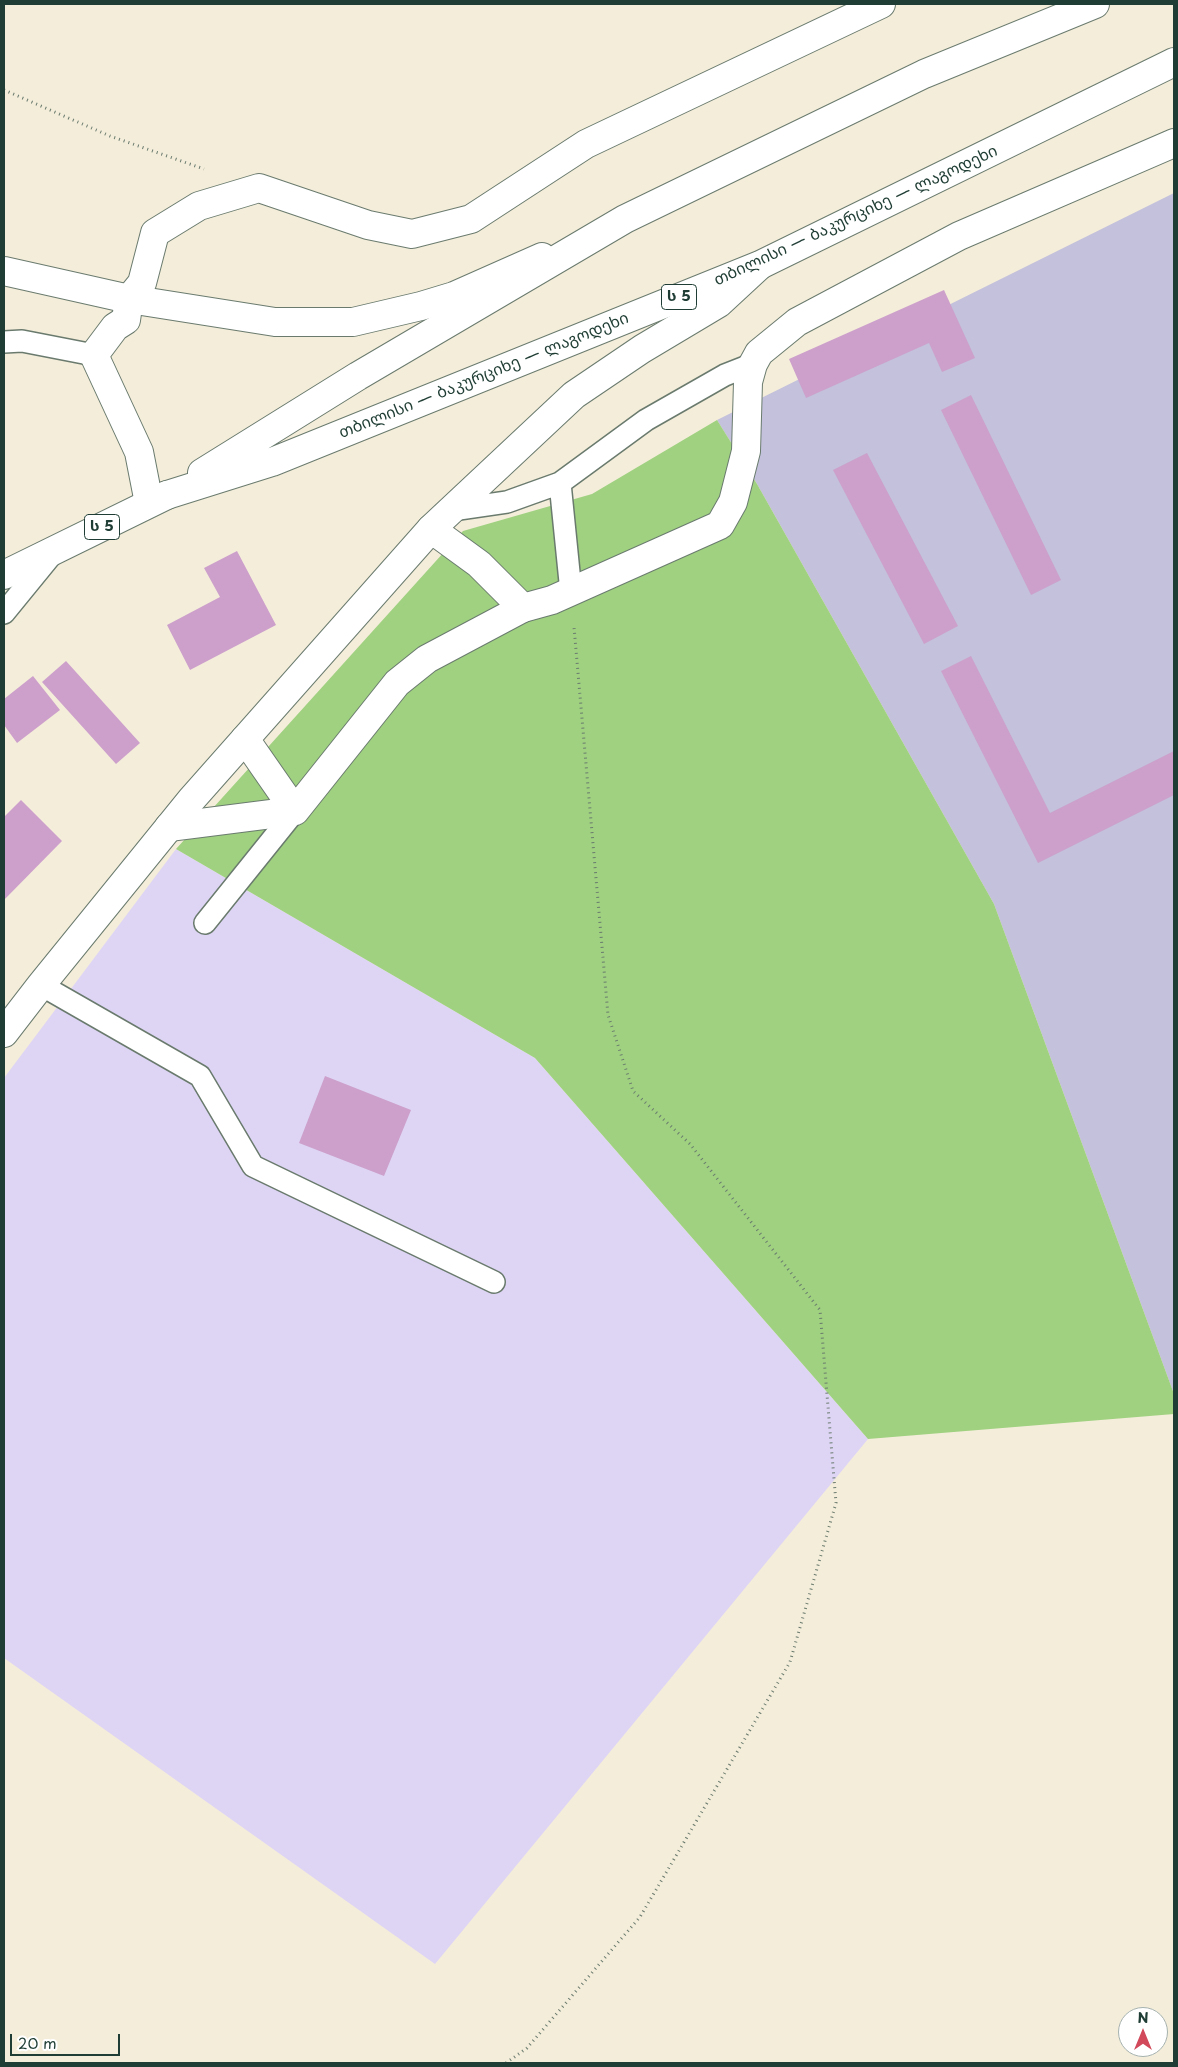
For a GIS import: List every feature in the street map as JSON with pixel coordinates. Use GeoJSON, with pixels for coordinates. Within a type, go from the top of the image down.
{"type":"FeatureCollection","features":[{"type":"Feature","properties":{"kind":"main road"},"geometry":{"type":"LineString","coordinates":[[158,499],[139,452],[94,355],[115,327],[126,320],[129,299],[142,283],[155,233],[199,206],[259,188],[368,226],[412,234],[471,219],[586,144],[881,4]]}},
{"type":"Feature","properties":{"kind":"main road","name":"თბილისი — ბაკურციხე — ლაგოდეხი"},"geometry":{"type":"LineString","coordinates":[[4,575],[158,499],[358,376],[625,219],[924,74],[1095,4]]}},
{"type":"Feature","properties":{"kind":"main road","name":"თბილისი — ბაკურციხე — ლაგოდეხი"},"geometry":{"type":"LineString","coordinates":[[158,499],[272,462],[760,265],[1174,62]]}},
{"type":"Feature","properties":{"kind":"main road"},"geometry":{"type":"LineString","coordinates":[[169,827],[295,811],[397,683],[434,655],[523,608],[552,600],[571,592],[720,525],[733,502],[746,451],[748,382],[753,364],[760,353],[797,322],[952,240],[1174,143]]}},
{"type":"Feature","properties":{"kind":"main road"},"geometry":{"type":"LineString","coordinates":[[4,271],[129,299],[275,322],[353,322],[454,296],[625,219]]}},
{"type":"Feature","properties":{"kind":"main road"},"geometry":{"type":"LineString","coordinates":[[4,1033],[169,827],[431,529],[574,395],[642,349],[719,303],[760,265]]}},
{"type":"Feature","properties":{"kind":"main road"},"geometry":{"type":"LineString","coordinates":[[431,529],[479,564],[523,608]]}},
{"type":"Feature","properties":{"kind":"main road"},"geometry":{"type":"LineString","coordinates":[[246,738],[295,811]]}},
{"type":"Feature","properties":{"kind":"lane"},"geometry":{"type":"LineString","coordinates":[[4,342],[22,341],[94,355]]}},
{"type":"Feature","properties":{"kind":"lane"},"geometry":{"type":"LineString","coordinates":[[452,510],[507,502],[560,483],[646,420],[705,386],[753,364]]}},
{"type":"Feature","properties":{"kind":"lane"},"geometry":{"type":"LineString","coordinates":[[560,483],[571,592]]}},
{"type":"Feature","properties":{"kind":"lane"},"geometry":{"type":"LineString","coordinates":[[4,613],[55,550]]}},
{"type":"Feature","properties":{"kind":"lane"},"geometry":{"type":"LineString","coordinates":[[205,923],[295,811]]}},
{"type":"Feature","properties":{"kind":"lane"},"geometry":{"type":"LineString","coordinates":[[41,985],[200,1076],[253,1166],[494,1282]]}},
{"type":"Feature","properties":{"kind":"path"},"geometry":{"type":"LineString","coordinates":[[4,90],[110,136],[213,172]]}},
{"type":"Feature","properties":{"kind":"path"},"geometry":{"type":"LineString","coordinates":[[506,2063],[527,2048],[640,1917],[790,1662],[836,1503],[820,1310],[690,1144],[633,1091],[608,1015],[571,592]]}},
{"type":"Feature","properties":{"kind":"shaded area"},"geometry":{"type":"Polygon","coordinates":[[[1174,193],[1174,1394],[994,904],[757,484],[717,420],[1174,193]]]}},
{"type":"Feature","properties":{"kind":"shaded area"},"geometry":{"type":"Polygon","coordinates":[[[176,849],[535,1058],[868,1439],[435,1964],[4,1658],[4,1078],[176,849]]]}},
{"type":"Feature","properties":{"kind":"green space"},"geometry":{"type":"Polygon","coordinates":[[[717,420],[757,484],[994,904],[1174,1394],[1174,1414],[868,1439],[535,1058],[176,849],[463,531],[592,494],[717,420]]]}},
{"type":"Feature","properties":{"kind":"building"},"geometry":{"type":"Polygon","coordinates":[[[944,290],[975,358],[942,372],[929,343],[806,398],[789,359],[944,290]]]}},
{"type":"Feature","properties":{"kind":"building"},"geometry":{"type":"Polygon","coordinates":[[[971,395],[1061,580],[1031,595],[941,410],[971,395]]]}},
{"type":"Feature","properties":{"kind":"building"},"geometry":{"type":"Polygon","coordinates":[[[867,453],[958,626],[924,644],[833,470],[867,453]]]}},
{"type":"Feature","properties":{"kind":"building"},"geometry":{"type":"Polygon","coordinates":[[[237,551],[276,625],[190,670],[167,625],[220,597],[204,568],[237,551]]]}},
{"type":"Feature","properties":{"kind":"building"},"geometry":{"type":"Polygon","coordinates":[[[971,656],[1050,813],[1174,751],[1174,795],[1038,863],[941,671],[971,656]]]}},
{"type":"Feature","properties":{"kind":"building"},"geometry":{"type":"Polygon","coordinates":[[[66,661],[140,743],[116,764],[42,682],[66,661]]]}},
{"type":"Feature","properties":{"kind":"building"},"geometry":{"type":"Polygon","coordinates":[[[33,676],[60,710],[17,743],[4,725],[4,699],[33,676]]]}},
{"type":"Feature","properties":{"kind":"building"},"geometry":{"type":"Polygon","coordinates":[[[21,800],[62,841],[4,900],[4,817],[21,800]]]}},
{"type":"Feature","properties":{"kind":"building"},"geometry":{"type":"Polygon","coordinates":[[[325,1076],[411,1110],[384,1176],[299,1143],[325,1076]]]}}]}
